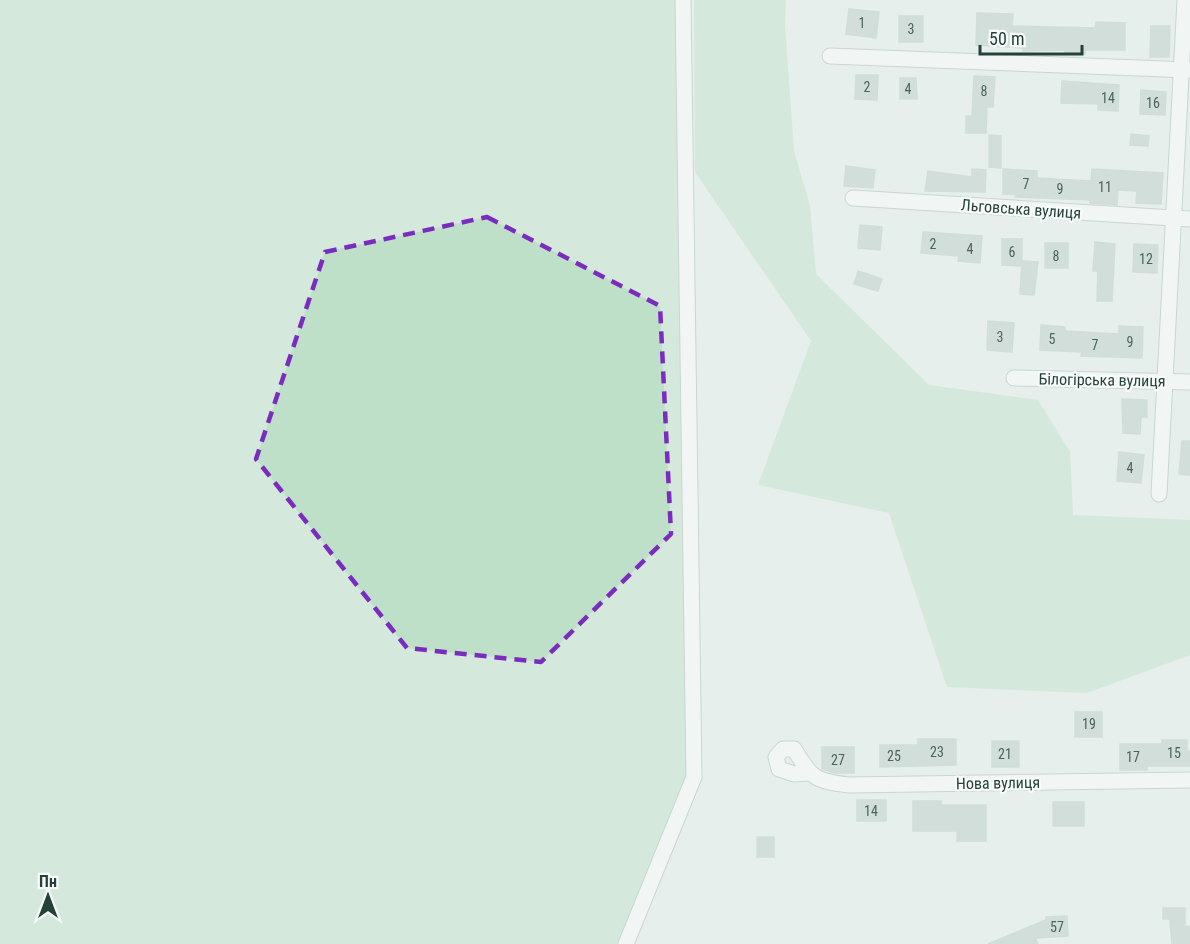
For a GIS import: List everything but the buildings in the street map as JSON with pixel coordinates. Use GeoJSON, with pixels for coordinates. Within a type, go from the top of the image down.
{"type":"FeatureCollection","features":[{"type":"Feature","properties":{"kind":"street"},"geometry":{"type":"LineString","coordinates":[[626,944],[694,777],[682,0]]}},
{"type":"Feature","properties":{"kind":"street"},"geometry":{"type":"LineString","coordinates":[[1159,494],[1172,218],[1186,69],[1185,0]]}},
{"type":"Feature","properties":{"kind":"street"},"geometry":{"type":"LineString","coordinates":[[830,56],[1186,69]]}},
{"type":"Feature","properties":{"kind":"street","name":"Льговська вулиця"},"geometry":{"type":"LineString","coordinates":[[853,198],[1190,219]]}},
{"type":"Feature","properties":{"kind":"street","name":"Білогірська вулиця"},"geometry":{"type":"LineString","coordinates":[[1014,378],[1190,382]]}},
{"type":"Feature","properties":{"kind":"street","name":"Нова вулиця"},"geometry":{"type":"LineString","coordinates":[[808,773],[824,782],[849,785],[1190,780]]}},
{"type":"Feature","properties":{"kind":"highlighted area"},"geometry":{"type":"Polygon","coordinates":[[[487,217],[660,306],[671,534],[541,662],[407,648],[256,459],[325,252],[487,217]]]}},
{"type":"Feature","properties":{"kind":"green space"},"geometry":{"type":"Polygon","coordinates":[[[0,0],[677,0],[688,776],[620,944],[0,944],[0,0]]]}},
{"type":"Feature","properties":{"kind":"green space"},"geometry":{"type":"Polygon","coordinates":[[[694,0],[786,0],[785,26],[794,151],[810,206],[816,274],[929,385],[1038,400],[1070,452],[1073,515],[1190,520],[1190,655],[1087,693],[947,687],[889,513],[758,485],[811,341],[695,172],[694,0]]]}}]}
